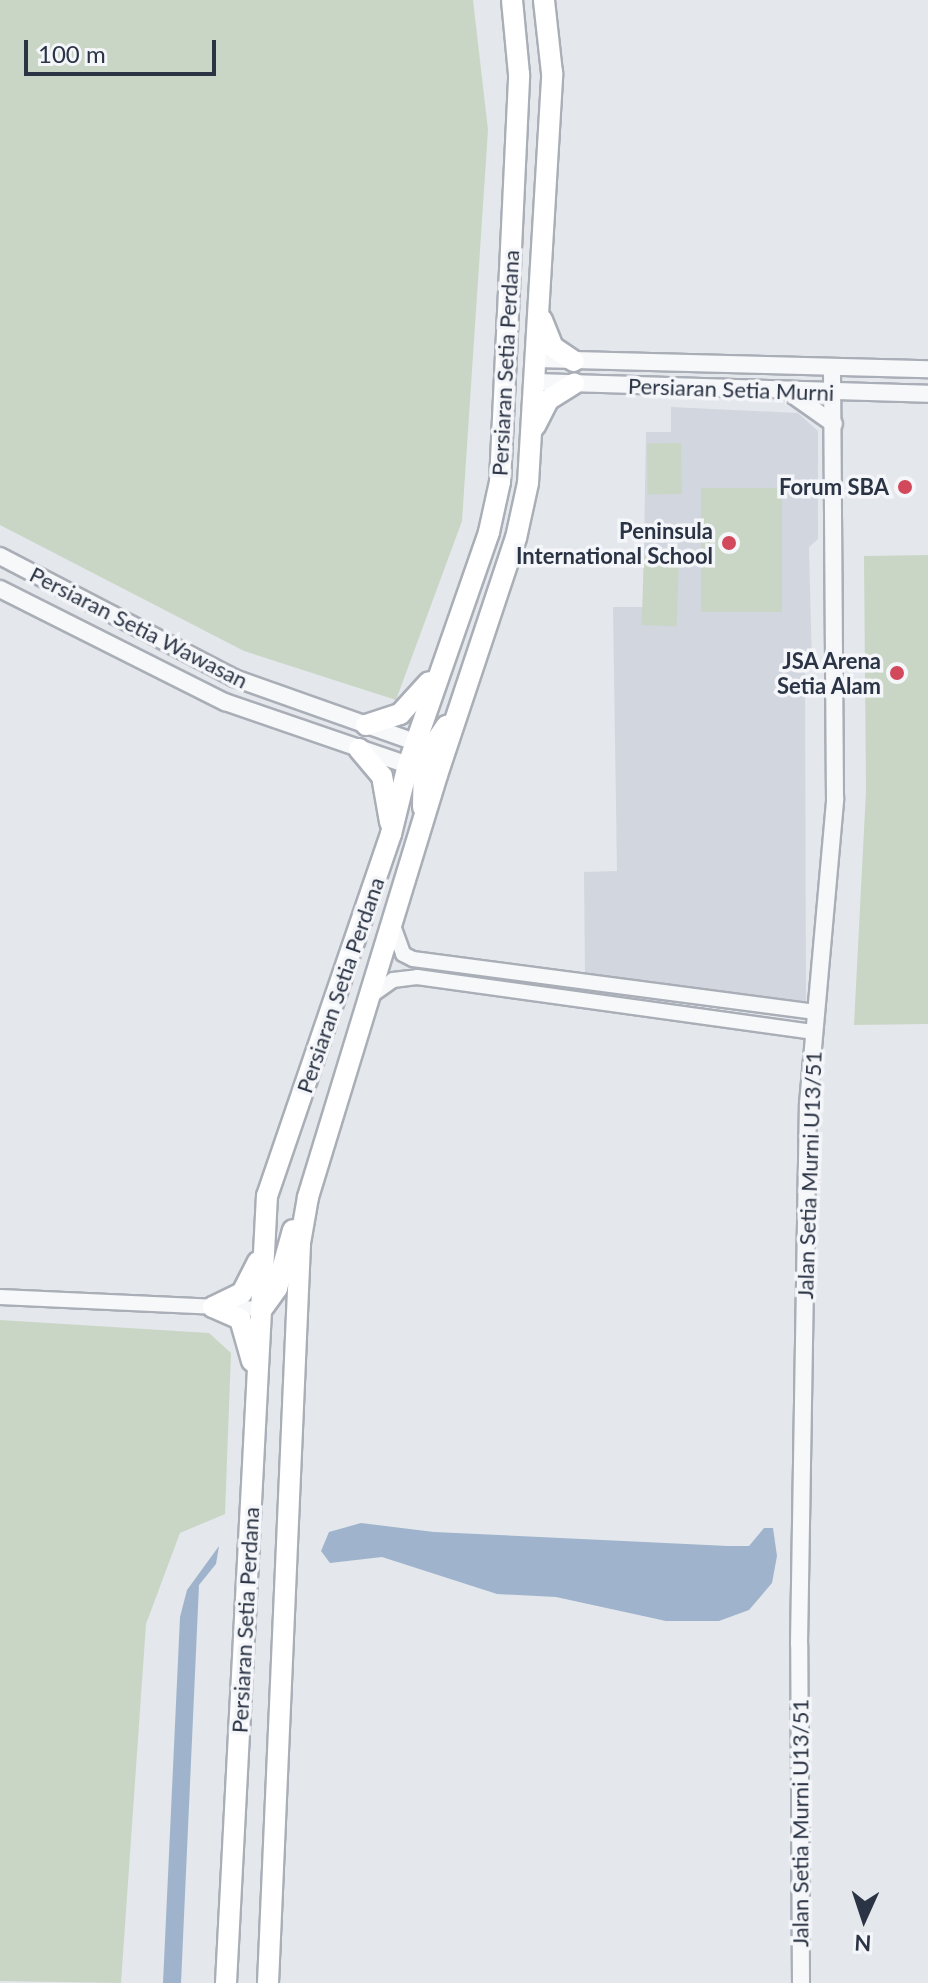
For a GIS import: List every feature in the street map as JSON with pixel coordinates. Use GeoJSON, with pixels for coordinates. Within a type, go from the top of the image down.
{"type":"FeatureCollection","features":[{"type":"Feature","properties":{"kind":"main road","name":"Persiaran Setia Perdana"},"geometry":{"type":"LineString","coordinates":[[226,1983],[267,1196],[391,834],[442,659],[489,532],[500,482],[519,74],[512,0]]}},
{"type":"Feature","properties":{"kind":"main road","name":"Persiaran Setia Perdana"},"geometry":{"type":"LineString","coordinates":[[268,1983],[299,1248],[306,1206],[424,817],[516,538],[528,483],[530,371],[552,73],[544,0]]}},
{"type":"Feature","properties":{"kind":"main road"},"geometry":{"type":"LineString","coordinates":[[538,293],[546,337],[574,361]]}},
{"type":"Feature","properties":{"kind":"main road"},"geometry":{"type":"LineString","coordinates":[[503,418],[530,371],[508,325]]}},
{"type":"Feature","properties":{"kind":"main road"},"geometry":{"type":"LineString","coordinates":[[531,433],[548,400],[574,384]]}},
{"type":"Feature","properties":{"kind":"main road"},"geometry":{"type":"LineString","coordinates":[[366,725],[410,707],[442,659]]}},
{"type":"Feature","properties":{"kind":"main road"},"geometry":{"type":"LineString","coordinates":[[424,817],[416,755],[460,707]]}},
{"type":"Feature","properties":{"kind":"main road"},"geometry":{"type":"LineString","coordinates":[[359,749],[382,776],[391,834]]}},
{"type":"Feature","properties":{"kind":"main road"},"geometry":{"type":"LineString","coordinates":[[262,1309],[277,1288],[291,1234],[306,1206]]}},
{"type":"Feature","properties":{"kind":"main road"},"geometry":{"type":"LineString","coordinates":[[213,1307],[242,1293],[253,1280],[265,1235]]}},
{"type":"Feature","properties":{"kind":"main road"},"geometry":{"type":"LineString","coordinates":[[213,1307],[230,1313],[245,1327],[258,1384]]}},
{"type":"Feature","properties":{"kind":"street","name":"Persiaran Setia Murni"},"geometry":{"type":"LineString","coordinates":[[530,371],[574,361],[928,369]]}},
{"type":"Feature","properties":{"kind":"street","name":"Jalan Setia Murni U13/51"},"geometry":{"type":"LineString","coordinates":[[801,1983],[799,1644],[808,1104],[835,799],[832,368]]}},
{"type":"Feature","properties":{"kind":"street","name":"Persiaran Setia Murni"},"geometry":{"type":"LineString","coordinates":[[530,371],[574,384],[928,394]]}},
{"type":"Feature","properties":{"kind":"street"},"geometry":{"type":"LineString","coordinates":[[786,391],[812,404],[834,424],[845,406],[872,393]]}},
{"type":"Feature","properties":{"kind":"street","name":"Persiaran Setia Wawasan"},"geometry":{"type":"LineString","coordinates":[[0,556],[234,678],[366,725],[416,755]]}},
{"type":"Feature","properties":{"kind":"street"},"geometry":{"type":"LineString","coordinates":[[0,571],[17,566]]}},
{"type":"Feature","properties":{"kind":"street","name":"Persiaran Setia Wawasan"},"geometry":{"type":"LineString","coordinates":[[0,589],[225,702],[359,749],[416,755]]}},
{"type":"Feature","properties":{"kind":"street"},"geometry":{"type":"LineString","coordinates":[[391,923],[403,954],[413,959],[816,1012]]}},
{"type":"Feature","properties":{"kind":"street"},"geometry":{"type":"LineString","coordinates":[[369,997],[393,980],[417,977],[814,1032]]}},
{"type":"Feature","properties":{"kind":"street"},"geometry":{"type":"LineString","coordinates":[[0,1297],[262,1309]]}},
{"type":"Feature","properties":{"kind":"shaded area"},"geometry":{"type":"Polygon","coordinates":[[[671,407],[798,413],[818,431],[818,539],[809,547],[812,668],[805,672],[806,1005],[585,975],[584,872],[617,871],[613,607],[643,607],[646,432],[671,432],[671,407]]]}},
{"type":"Feature","properties":{"kind":"green space"},"geometry":{"type":"Polygon","coordinates":[[[0,0],[473,0],[488,130],[462,521],[396,700],[244,651],[0,525],[0,0]]]}},
{"type":"Feature","properties":{"kind":"green space"},"geometry":{"type":"Polygon","coordinates":[[[681,443],[682,494],[648,495],[647,444],[681,443]]]}},
{"type":"Feature","properties":{"kind":"green space"},"geometry":{"type":"Polygon","coordinates":[[[701,488],[782,488],[782,612],[701,612],[701,488]]]}},
{"type":"Feature","properties":{"kind":"green space","name":"JSA Arena Setia Alam"},"geometry":{"type":"Polygon","coordinates":[[[928,555],[928,1024],[854,1025],[866,791],[864,556],[928,555]]]}},
{"type":"Feature","properties":{"kind":"green space"},"geometry":{"type":"Polygon","coordinates":[[[644,556],[679,557],[677,626],[642,625],[644,556]]]}},
{"type":"Feature","properties":{"kind":"green space"},"geometry":{"type":"Polygon","coordinates":[[[0,1320],[209,1333],[231,1353],[225,1514],[180,1533],[146,1624],[121,1983],[0,1981],[0,1320]]]}},
{"type":"Feature","properties":{"kind":"water"},"geometry":{"type":"Polygon","coordinates":[[[361,1523],[434,1532],[728,1546],[749,1546],[764,1528],[773,1528],[777,1556],[772,1583],[749,1610],[719,1621],[666,1621],[556,1597],[497,1594],[382,1557],[330,1563],[321,1551],[329,1532],[361,1523]]]}},
{"type":"Feature","properties":{"kind":"water"},"geometry":{"type":"Polygon","coordinates":[[[219,1546],[216,1564],[199,1585],[181,1983],[163,1983],[180,1617],[187,1590],[219,1546]]]}},
{"type":"Feature","properties":{"kind":"place","name":"Forum SBA"},"geometry":{"type":"Point","coordinates":[905,487]}},
{"type":"Feature","properties":{"kind":"place","name":"Peninsula International School"},"geometry":{"type":"Point","coordinates":[729,543]}},
{"type":"Feature","properties":{"kind":"place","name":"JSA Arena Setia Alam"},"geometry":{"type":"Point","coordinates":[897,673]}}]}
